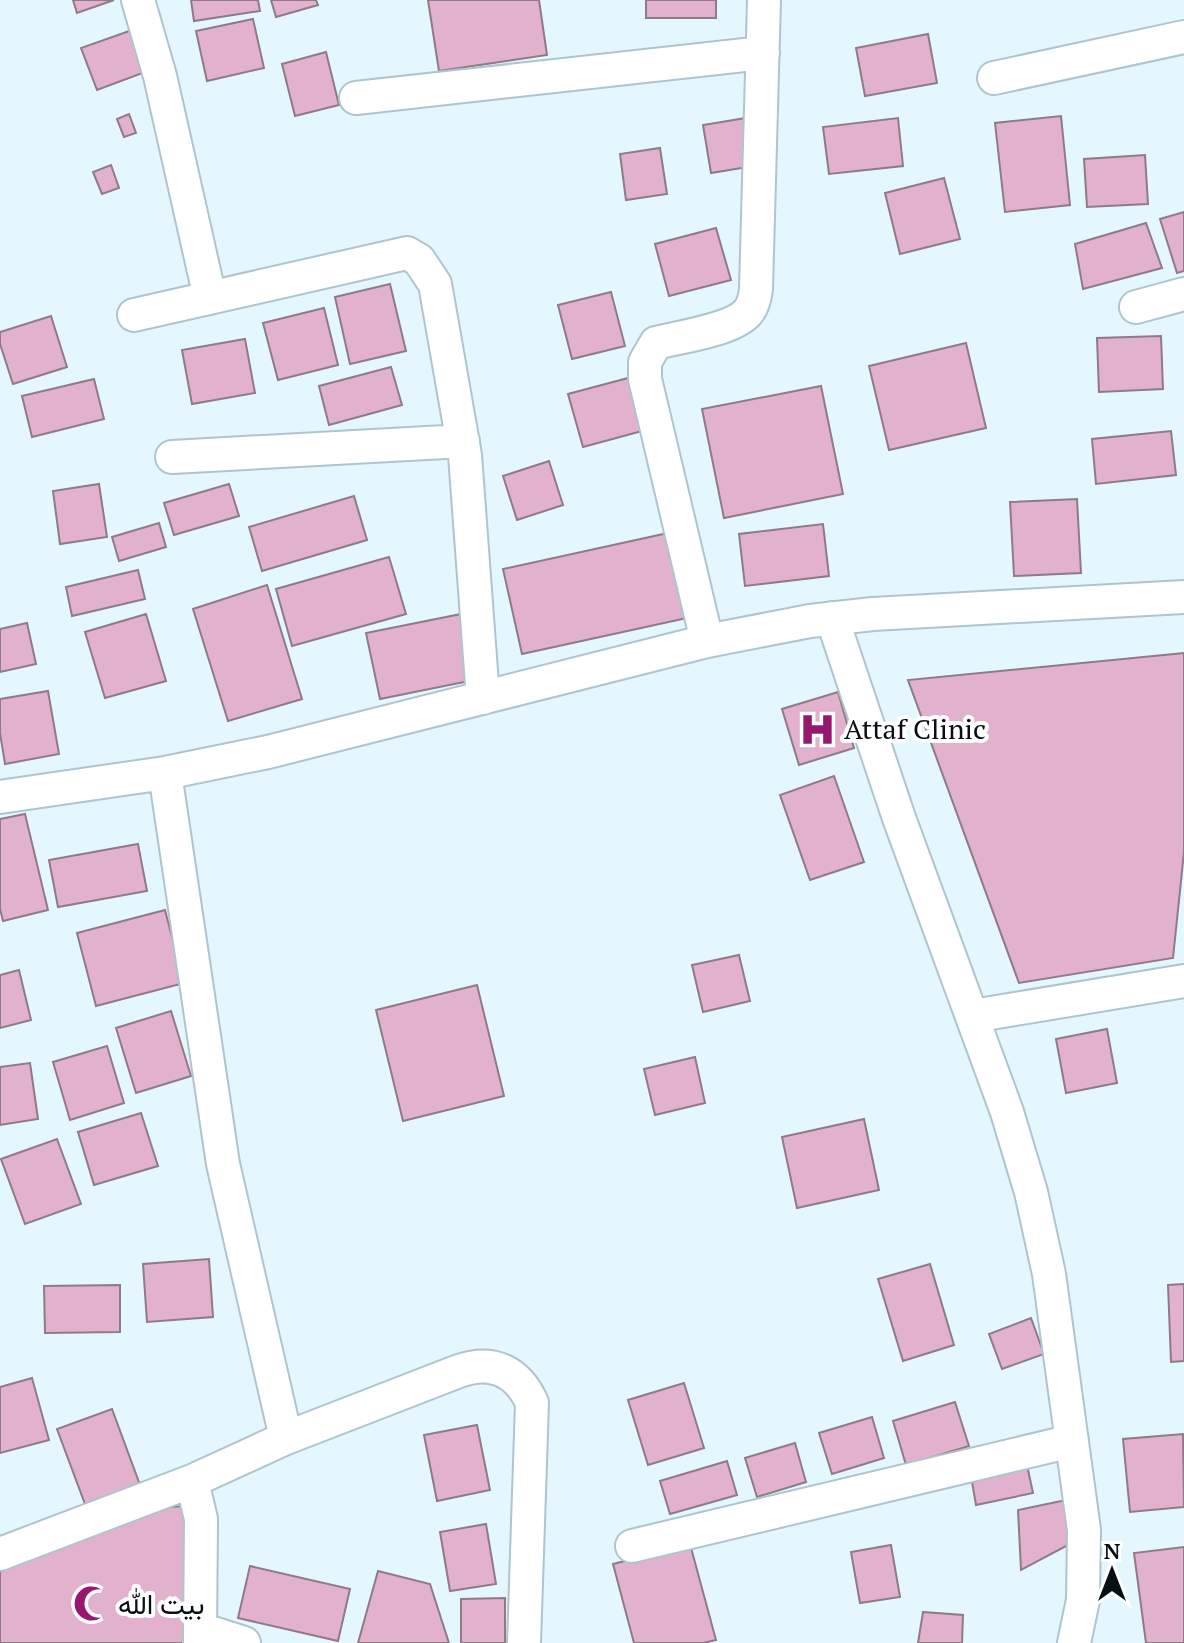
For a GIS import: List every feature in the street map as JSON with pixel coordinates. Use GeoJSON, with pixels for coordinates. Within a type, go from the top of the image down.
{"type":"FeatureCollection","features":[{"type":"Feature","properties":{"kind":"street"},"geometry":{"type":"LineString","coordinates":[[138,0],[160,76],[210,298]]}},
{"type":"Feature","properties":{"kind":"street"},"geometry":{"type":"LineString","coordinates":[[707,641],[645,379],[645,362],[656,343],[734,323],[747,313],[754,302],[764,0]]}},
{"type":"Feature","properties":{"kind":"street"},"geometry":{"type":"LineString","coordinates":[[994,78],[1184,37]]}},
{"type":"Feature","properties":{"kind":"street"},"geometry":{"type":"LineString","coordinates":[[356,98],[763,53]]}},
{"type":"Feature","properties":{"kind":"street"},"geometry":{"type":"LineString","coordinates":[[134,315],[407,253],[419,260],[435,284],[463,441],[483,698]]}},
{"type":"Feature","properties":{"kind":"street"},"geometry":{"type":"LineString","coordinates":[[1136,307],[1184,294]]}},
{"type":"Feature","properties":{"kind":"street"},"geometry":{"type":"LineString","coordinates":[[172,457],[463,441]]}},
{"type":"Feature","properties":{"kind":"street"},"geometry":{"type":"LineString","coordinates":[[0,797],[165,773],[268,752],[707,641],[832,618],[1184,597]]}},
{"type":"Feature","properties":{"kind":"street"},"geometry":{"type":"LineString","coordinates":[[832,618],[899,818],[1007,1112],[1037,1219],[1060,1344],[1084,1530],[1085,1565],[1079,1627],[1074,1643]]}},
{"type":"Feature","properties":{"kind":"street"},"geometry":{"type":"LineString","coordinates":[[165,773],[223,1164],[286,1438]]}},
{"type":"Feature","properties":{"kind":"street"},"geometry":{"type":"LineString","coordinates":[[973,1016],[1184,981]]}},
{"type":"Feature","properties":{"kind":"street"},"geometry":{"type":"LineString","coordinates":[[0,1554],[192,1481],[286,1438],[473,1366],[489,1365],[516,1377],[532,1403],[524,1643]]}},
{"type":"Feature","properties":{"kind":"street"},"geometry":{"type":"LineString","coordinates":[[632,1546],[1072,1441]]}},
{"type":"Feature","properties":{"kind":"street"},"geometry":{"type":"LineString","coordinates":[[192,1481],[201,1519],[200,1636],[244,1643]]}},
{"type":"Feature","properties":{"kind":"building"},"geometry":{"type":"Polygon","coordinates":[[[73,0],[114,0],[77,13],[73,0]]]}},
{"type":"Feature","properties":{"kind":"building"},"geometry":{"type":"Polygon","coordinates":[[[191,0],[258,0],[260,11],[194,21],[191,0]]]}},
{"type":"Feature","properties":{"kind":"building"},"geometry":{"type":"Polygon","coordinates":[[[271,0],[316,0],[318,5],[276,17],[271,0]]]}},
{"type":"Feature","properties":{"kind":"building"},"geometry":{"type":"Polygon","coordinates":[[[428,0],[539,0],[547,55],[439,71],[428,0]]]}},
{"type":"Feature","properties":{"kind":"building"},"geometry":{"type":"Polygon","coordinates":[[[646,0],[716,0],[716,18],[646,18],[646,0]]]}},
{"type":"Feature","properties":{"kind":"building"},"geometry":{"type":"Polygon","coordinates":[[[253,19],[264,68],[207,81],[196,31],[253,19]]]}},
{"type":"Feature","properties":{"kind":"building"},"geometry":{"type":"Polygon","coordinates":[[[132,30],[148,71],[97,90],[81,48],[132,30]]]}},
{"type":"Feature","properties":{"kind":"building"},"geometry":{"type":"Polygon","coordinates":[[[928,34],[937,83],[865,96],[856,48],[928,34]]]}},
{"type":"Feature","properties":{"kind":"building"},"geometry":{"type":"Polygon","coordinates":[[[326,52],[339,105],[295,116],[282,64],[326,52]]]}},
{"type":"Feature","properties":{"kind":"building"},"geometry":{"type":"Polygon","coordinates":[[[129,114],[136,133],[124,137],[117,119],[129,114]]]}},
{"type":"Feature","properties":{"kind":"building"},"geometry":{"type":"Polygon","coordinates":[[[1061,116],[1070,205],[1005,212],[995,123],[1061,116]]]}},
{"type":"Feature","properties":{"kind":"building"},"geometry":{"type":"Polygon","coordinates":[[[746,118],[754,166],[711,173],[703,125],[746,118]]]}},
{"type":"Feature","properties":{"kind":"building"},"geometry":{"type":"Polygon","coordinates":[[[898,118],[903,166],[829,174],[823,127],[898,118]]]}},
{"type":"Feature","properties":{"kind":"building"},"geometry":{"type":"Polygon","coordinates":[[[660,148],[667,194],[626,200],[620,154],[660,148]]]}},
{"type":"Feature","properties":{"kind":"building"},"geometry":{"type":"Polygon","coordinates":[[[1145,155],[1148,204],[1087,207],[1084,159],[1145,155]]]}},
{"type":"Feature","properties":{"kind":"building"},"geometry":{"type":"Polygon","coordinates":[[[111,165],[119,188],[102,194],[93,172],[111,165]]]}},
{"type":"Feature","properties":{"kind":"building"},"geometry":{"type":"Polygon","coordinates":[[[944,178],[960,239],[900,254],[885,193],[944,178]]]}},
{"type":"Feature","properties":{"kind":"building"},"geometry":{"type":"Polygon","coordinates":[[[1184,212],[1184,271],[1177,273],[1160,219],[1184,212]]]}},
{"type":"Feature","properties":{"kind":"building"},"geometry":{"type":"Polygon","coordinates":[[[1146,223],[1162,268],[1083,289],[1075,244],[1146,223]]]}},
{"type":"Feature","properties":{"kind":"building"},"geometry":{"type":"Polygon","coordinates":[[[716,228],[731,280],[669,296],[655,244],[716,228]]]}},
{"type":"Feature","properties":{"kind":"building"},"geometry":{"type":"Polygon","coordinates":[[[390,284],[406,351],[350,364],[335,297],[390,284]]]}},
{"type":"Feature","properties":{"kind":"building"},"geometry":{"type":"Polygon","coordinates":[[[611,292],[625,346],[572,359],[558,305],[611,292]]]}},
{"type":"Feature","properties":{"kind":"building"},"geometry":{"type":"Polygon","coordinates":[[[324,308],[338,365],[278,380],[263,323],[324,308]]]}},
{"type":"Feature","properties":{"kind":"building"},"geometry":{"type":"Polygon","coordinates":[[[51,316],[67,367],[13,384],[0,344],[0,332],[51,316]]]}},
{"type":"Feature","properties":{"kind":"building"},"geometry":{"type":"Polygon","coordinates":[[[1161,336],[1163,389],[1099,392],[1097,338],[1161,336]]]}},
{"type":"Feature","properties":{"kind":"building"},"geometry":{"type":"Polygon","coordinates":[[[245,339],[255,393],[192,404],[182,350],[245,339]]]}},
{"type":"Feature","properties":{"kind":"building"},"geometry":{"type":"Polygon","coordinates":[[[966,343],[986,428],[889,450],[869,366],[966,343]]]}},
{"type":"Feature","properties":{"kind":"building"},"geometry":{"type":"Polygon","coordinates":[[[391,367],[402,405],[329,425],[319,386],[391,367]]]}},
{"type":"Feature","properties":{"kind":"building"},"geometry":{"type":"Polygon","coordinates":[[[628,378],[642,431],[583,447],[568,394],[628,378]]]}},
{"type":"Feature","properties":{"kind":"building"},"geometry":{"type":"Polygon","coordinates":[[[94,379],[104,419],[32,437],[22,396],[94,379]]]}},
{"type":"Feature","properties":{"kind":"building"},"geometry":{"type":"Polygon","coordinates":[[[821,386],[843,494],[724,518],[702,409],[821,386]]]}},
{"type":"Feature","properties":{"kind":"building"},"geometry":{"type":"Polygon","coordinates":[[[1171,431],[1176,475],[1096,484],[1092,439],[1171,431]]]}},
{"type":"Feature","properties":{"kind":"building"},"geometry":{"type":"Polygon","coordinates":[[[549,461],[563,505],[517,520],[503,476],[549,461]]]}},
{"type":"Feature","properties":{"kind":"building"},"geometry":{"type":"Polygon","coordinates":[[[99,484],[107,537],[60,544],[53,491],[99,484]]]}},
{"type":"Feature","properties":{"kind":"building"},"geometry":{"type":"Polygon","coordinates":[[[229,484],[239,516],[174,535],[164,503],[229,484]]]}},
{"type":"Feature","properties":{"kind":"building"},"geometry":{"type":"Polygon","coordinates":[[[354,496],[367,540],[262,571],[249,527],[354,496]]]}},
{"type":"Feature","properties":{"kind":"building"},"geometry":{"type":"Polygon","coordinates":[[[1077,499],[1081,573],[1014,576],[1010,502],[1077,499]]]}},
{"type":"Feature","properties":{"kind":"building"},"geometry":{"type":"Polygon","coordinates":[[[159,523],[166,547],[119,561],[112,537],[159,523]]]}},
{"type":"Feature","properties":{"kind":"building"},"geometry":{"type":"Polygon","coordinates":[[[823,524],[829,576],[745,586],[739,534],[823,524]]]}},
{"type":"Feature","properties":{"kind":"building"},"geometry":{"type":"Polygon","coordinates":[[[668,533],[687,618],[522,654],[503,569],[668,533]]]}},
{"type":"Feature","properties":{"kind":"building"},"geometry":{"type":"Polygon","coordinates":[[[389,557],[406,614],[292,646],[276,589],[389,557]]]}},
{"type":"Feature","properties":{"kind":"building"},"geometry":{"type":"Polygon","coordinates":[[[138,570],[145,599],[72,616],[66,587],[138,570]]]}},
{"type":"Feature","properties":{"kind":"building"},"geometry":{"type":"Polygon","coordinates":[[[267,585],[302,699],[228,721],[193,609],[267,585]]]}},
{"type":"Feature","properties":{"kind":"building"},"geometry":{"type":"Polygon","coordinates":[[[466,613],[479,679],[380,699],[366,633],[466,613]]]}},
{"type":"Feature","properties":{"kind":"building"},"geometry":{"type":"Polygon","coordinates":[[[146,614],[166,681],[105,698],[85,632],[146,614]]]}},
{"type":"Feature","properties":{"kind":"building"},"geometry":{"type":"Polygon","coordinates":[[[27,623],[36,664],[0,672],[0,629],[27,623]]]}},
{"type":"Feature","properties":{"kind":"building"},"geometry":{"type":"Polygon","coordinates":[[[1184,653],[1184,852],[1173,958],[1019,983],[908,680],[1184,653]]]}},
{"type":"Feature","properties":{"kind":"building"},"geometry":{"type":"Polygon","coordinates":[[[48,691],[59,754],[5,764],[0,733],[0,699],[48,691]]]}},
{"type":"Feature","properties":{"kind":"building","name":"Attaf Clinic"},"geometry":{"type":"Polygon","coordinates":[[[838,692],[854,748],[799,765],[782,709],[838,692]]]}},
{"type":"Feature","properties":{"kind":"building"},"geometry":{"type":"Polygon","coordinates":[[[834,776],[864,862],[810,880],[780,795],[834,776]]]}},
{"type":"Feature","properties":{"kind":"building"},"geometry":{"type":"Polygon","coordinates":[[[25,814],[48,910],[3,921],[0,909],[0,819],[25,814]]]}},
{"type":"Feature","properties":{"kind":"building"},"geometry":{"type":"Polygon","coordinates":[[[138,844],[147,891],[58,907],[49,860],[138,844]]]}},
{"type":"Feature","properties":{"kind":"building"},"geometry":{"type":"Polygon","coordinates":[[[165,910],[184,983],[96,1006],[77,933],[165,910]]]}},
{"type":"Feature","properties":{"kind":"building"},"geometry":{"type":"Polygon","coordinates":[[[739,955],[750,1001],[703,1012],[692,965],[739,955]]]}},
{"type":"Feature","properties":{"kind":"building"},"geometry":{"type":"Polygon","coordinates":[[[19,970],[31,1020],[0,1028],[0,975],[19,970]]]}},
{"type":"Feature","properties":{"kind":"building"},"geometry":{"type":"Polygon","coordinates":[[[477,985],[504,1096],[403,1121],[376,1010],[477,985]]]}},
{"type":"Feature","properties":{"kind":"building"},"geometry":{"type":"Polygon","coordinates":[[[171,1011],[191,1076],[136,1093],[116,1028],[171,1011]]]}},
{"type":"Feature","properties":{"kind":"building"},"geometry":{"type":"Polygon","coordinates":[[[1107,1029],[1117,1083],[1066,1093],[1056,1039],[1107,1029]]]}},
{"type":"Feature","properties":{"kind":"building"},"geometry":{"type":"Polygon","coordinates":[[[107,1046],[124,1103],[70,1120],[53,1062],[107,1046]]]}},
{"type":"Feature","properties":{"kind":"building"},"geometry":{"type":"Polygon","coordinates":[[[695,1057],[705,1103],[655,1115],[644,1069],[695,1057]]]}},
{"type":"Feature","properties":{"kind":"building"},"geometry":{"type":"Polygon","coordinates":[[[30,1063],[38,1119],[0,1125],[0,1067],[30,1063]]]}},
{"type":"Feature","properties":{"kind":"building"},"geometry":{"type":"Polygon","coordinates":[[[141,1113],[158,1166],[94,1185],[78,1132],[141,1113]]]}},
{"type":"Feature","properties":{"kind":"building"},"geometry":{"type":"Polygon","coordinates":[[[864,1119],[879,1190],[797,1208],[782,1137],[864,1119]]]}},
{"type":"Feature","properties":{"kind":"building"},"geometry":{"type":"Polygon","coordinates":[[[57,1139],[81,1204],[25,1224],[1,1159],[57,1139]]]}},
{"type":"Feature","properties":{"kind":"building"},"geometry":{"type":"Polygon","coordinates":[[[209,1259],[213,1317],[147,1322],[143,1264],[209,1259]]]}},
{"type":"Feature","properties":{"kind":"building"},"geometry":{"type":"Polygon","coordinates":[[[930,1264],[954,1345],[903,1361],[878,1279],[930,1264]]]}},
{"type":"Feature","properties":{"kind":"building"},"geometry":{"type":"Polygon","coordinates":[[[1184,1284],[1184,1361],[1171,1362],[1168,1285],[1184,1284]]]}},
{"type":"Feature","properties":{"kind":"building"},"geometry":{"type":"Polygon","coordinates":[[[120,1285],[120,1332],[45,1333],[44,1286],[120,1285]]]}},
{"type":"Feature","properties":{"kind":"building"},"geometry":{"type":"Polygon","coordinates":[[[1031,1318],[1044,1354],[1002,1369],[989,1334],[1031,1318]]]}},
{"type":"Feature","properties":{"kind":"building"},"geometry":{"type":"Polygon","coordinates":[[[32,1378],[49,1440],[0,1453],[0,1387],[32,1378]]]}},
{"type":"Feature","properties":{"kind":"building"},"geometry":{"type":"Polygon","coordinates":[[[684,1383],[704,1448],[648,1465],[628,1400],[684,1383]]]}},
{"type":"Feature","properties":{"kind":"building"},"geometry":{"type":"Polygon","coordinates":[[[955,1402],[969,1446],[906,1465],[893,1421],[955,1402]]]}},
{"type":"Feature","properties":{"kind":"building"},"geometry":{"type":"Polygon","coordinates":[[[112,1409],[140,1485],[85,1504],[57,1429],[112,1409]]]}},
{"type":"Feature","properties":{"kind":"building"},"geometry":{"type":"Polygon","coordinates":[[[872,1417],[884,1458],[832,1474],[819,1433],[872,1417]]]}},
{"type":"Feature","properties":{"kind":"building"},"geometry":{"type":"Polygon","coordinates":[[[477,1425],[490,1490],[437,1501],[424,1435],[477,1425]]]}},
{"type":"Feature","properties":{"kind":"building"},"geometry":{"type":"Polygon","coordinates":[[[1183,1434],[1184,1507],[1130,1512],[1123,1439],[1183,1434]]]}},
{"type":"Feature","properties":{"kind":"building"},"geometry":{"type":"Polygon","coordinates":[[[795,1443],[806,1482],[757,1497],[745,1458],[795,1443]]]}},
{"type":"Feature","properties":{"kind":"building"},"geometry":{"type":"Polygon","coordinates":[[[727,1461],[737,1495],[670,1514],[660,1481],[727,1461]]]}},
{"type":"Feature","properties":{"kind":"building"},"geometry":{"type":"Polygon","coordinates":[[[1027,1465],[1033,1493],[976,1505],[971,1476],[1027,1465]]]}},
{"type":"Feature","properties":{"kind":"building"},"geometry":{"type":"Polygon","coordinates":[[[1071,1499],[1072,1543],[1021,1570],[1018,1510],[1071,1499]]]}},
{"type":"Feature","properties":{"kind":"building","name":"بيت الله"},"geometry":{"type":"Polygon","coordinates":[[[184,1506],[184,1643],[0,1643],[0,1566],[128,1510],[184,1506]]]}},
{"type":"Feature","properties":{"kind":"building"},"geometry":{"type":"Polygon","coordinates":[[[486,1524],[496,1584],[450,1591],[440,1532],[486,1524]]]}},
{"type":"Feature","properties":{"kind":"building"},"geometry":{"type":"Polygon","coordinates":[[[690,1544],[716,1640],[703,1643],[634,1643],[613,1564],[690,1544]]]}},
{"type":"Feature","properties":{"kind":"building"},"geometry":{"type":"Polygon","coordinates":[[[891,1545],[900,1597],[860,1603],[851,1552],[891,1545]]]}},
{"type":"Feature","properties":{"kind":"building"},"geometry":{"type":"Polygon","coordinates":[[[1184,1547],[1184,1643],[1146,1643],[1134,1553],[1184,1547]]]}},
{"type":"Feature","properties":{"kind":"building"},"geometry":{"type":"Polygon","coordinates":[[[250,1566],[350,1589],[338,1641],[238,1618],[250,1566]]]}},
{"type":"Feature","properties":{"kind":"building"},"geometry":{"type":"Polygon","coordinates":[[[378,1571],[430,1584],[449,1643],[358,1643],[378,1571]]]}},
{"type":"Feature","properties":{"kind":"building"},"geometry":{"type":"Polygon","coordinates":[[[505,1598],[505,1643],[461,1643],[461,1599],[505,1598]]]}},
{"type":"Feature","properties":{"kind":"building"},"geometry":{"type":"Polygon","coordinates":[[[923,1612],[963,1615],[962,1643],[918,1643],[923,1612]]]}},
{"type":"Feature","properties":{"kind":"place","name":"Attaf Clinic"},"geometry":{"type":"Point","coordinates":[818,729]}},
{"type":"Feature","properties":{"kind":"place","name":"بيت الله"},"geometry":{"type":"Point","coordinates":[92,1604]}}]}
